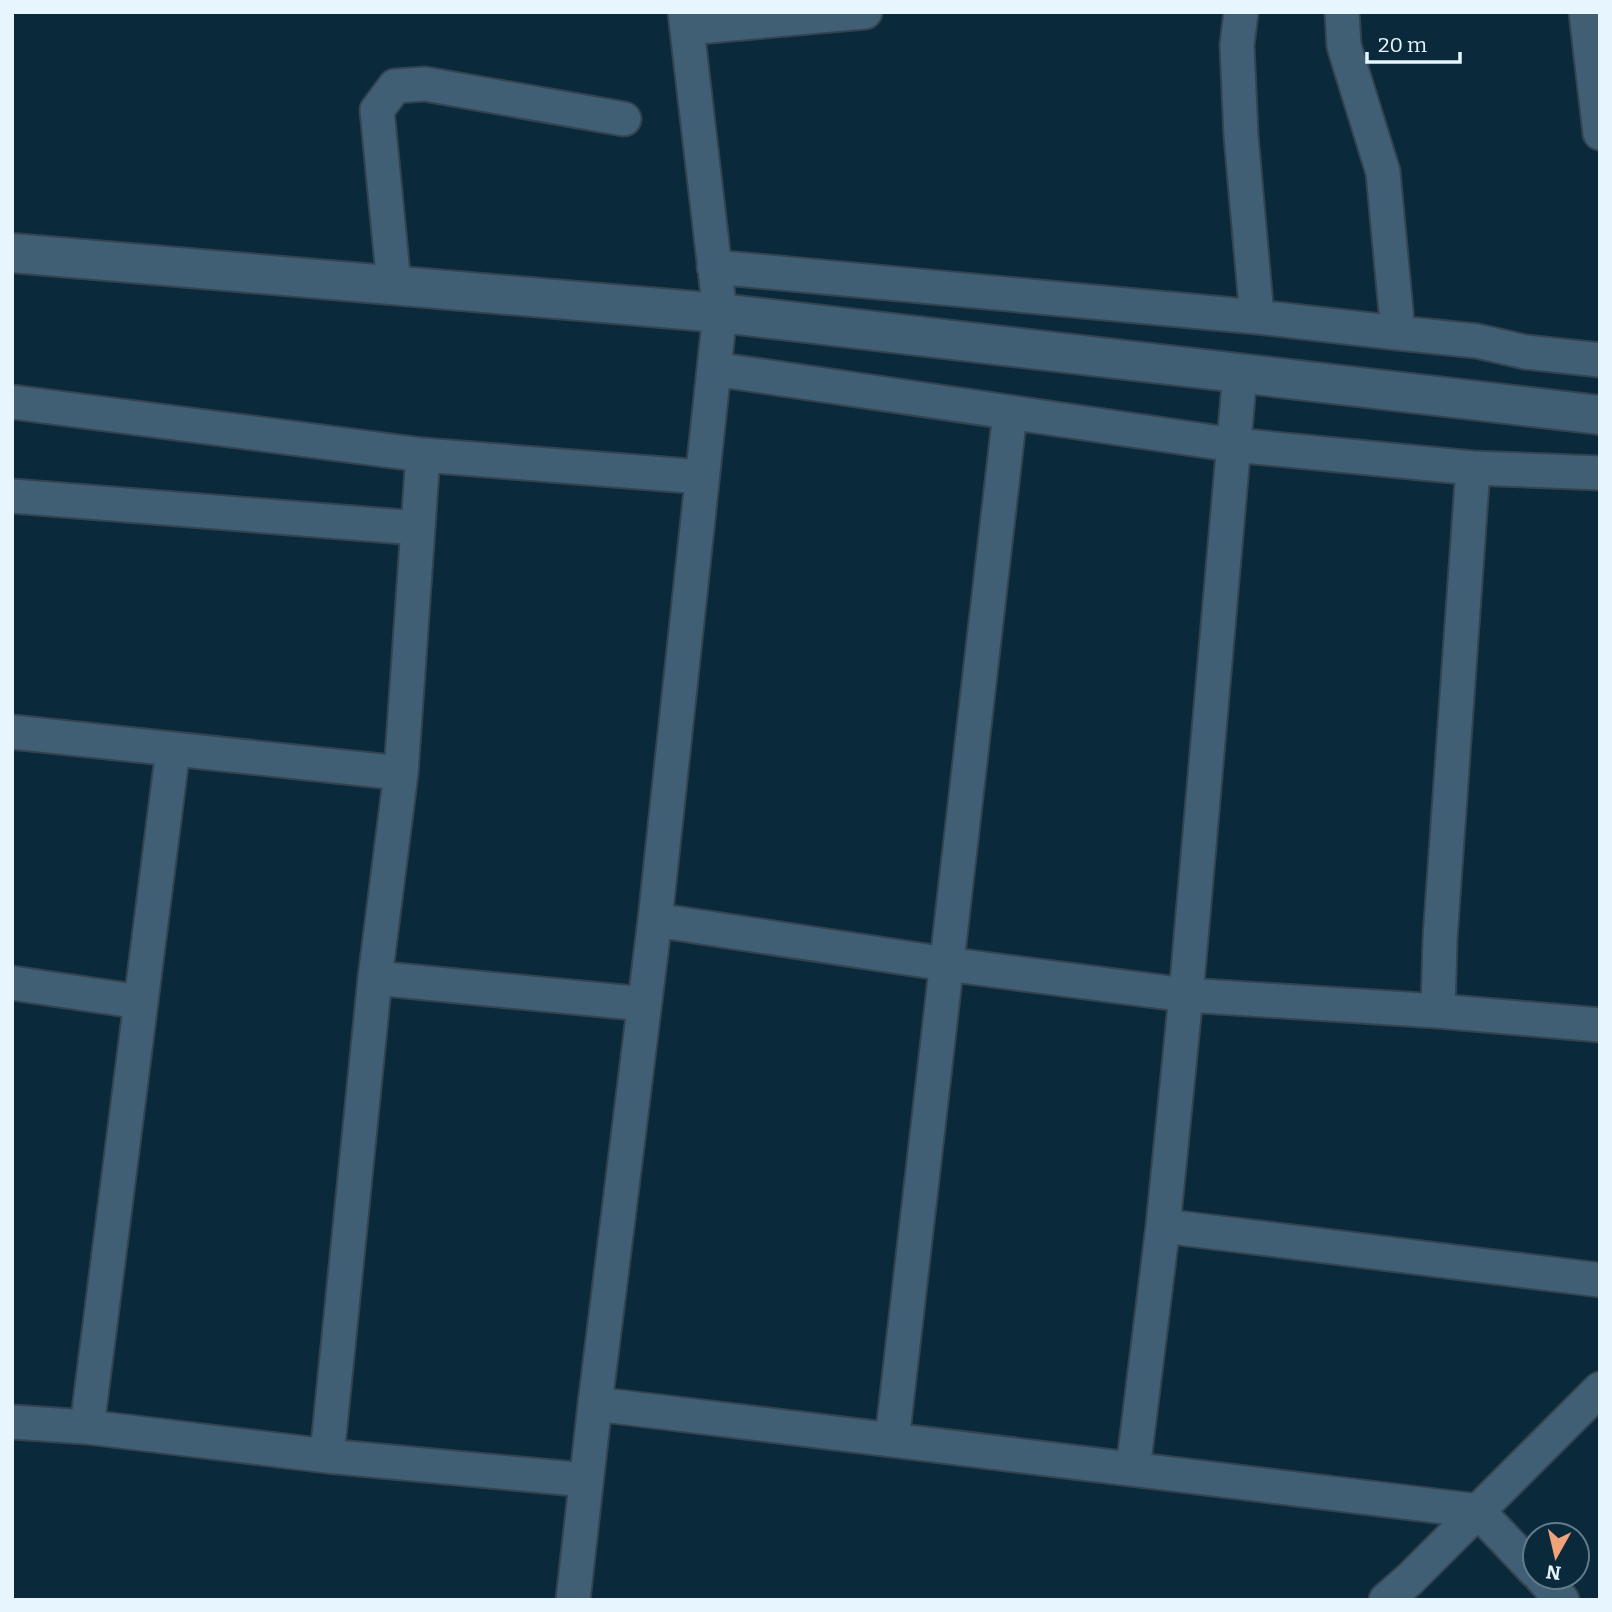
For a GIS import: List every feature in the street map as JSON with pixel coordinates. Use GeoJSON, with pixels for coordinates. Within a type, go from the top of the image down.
{"type":"FeatureCollection","features":[{"type":"Feature","properties":{"kind":"main road"},"geometry":{"type":"LineString","coordinates":[[12,253],[720,313],[1600,415]]}},
{"type":"Feature","properties":{"kind":"street"},"geometry":{"type":"LineString","coordinates":[[573,1600],[594,1404],[654,920],[720,313],[686,20],[865,12]]}},
{"type":"Feature","properties":{"kind":"street"},"geometry":{"type":"LineString","coordinates":[[1241,12],[1237,45],[1241,123],[1257,317]]}},
{"type":"Feature","properties":{"kind":"street"},"geometry":{"type":"LineString","coordinates":[[1342,12],[1344,46],[1383,172],[1398,333]]}},
{"type":"Feature","properties":{"kind":"street"},"geometry":{"type":"LineString","coordinates":[[1586,12],[1600,133]]}},
{"type":"Feature","properties":{"kind":"street"},"geometry":{"type":"LineString","coordinates":[[394,285],[377,110],[395,86],[425,84],[624,119]]}},
{"type":"Feature","properties":{"kind":"street"},"geometry":{"type":"LineString","coordinates":[[714,267],[1257,317],[1477,341],[1525,352],[1600,360]]}},
{"type":"Feature","properties":{"kind":"street"},"geometry":{"type":"LineString","coordinates":[[714,369],[1234,445],[1473,468],[1600,474]]}},
{"type":"Feature","properties":{"kind":"street"},"geometry":{"type":"LineString","coordinates":[[1133,1469],[1163,1226],[1186,995],[1240,373]]}},
{"type":"Feature","properties":{"kind":"street"},"geometry":{"type":"LineString","coordinates":[[12,402],[423,455],[702,477]]}},
{"type":"Feature","properties":{"kind":"street"},"geometry":{"type":"LineString","coordinates":[[892,1440],[1010,413]]}},
{"type":"Feature","properties":{"kind":"street"},"geometry":{"type":"LineString","coordinates":[[327,1457],[375,978],[401,773],[423,455]]}},
{"type":"Feature","properties":{"kind":"street"},"geometry":{"type":"LineString","coordinates":[[1438,1011],[1440,939],[1473,468]]}},
{"type":"Feature","properties":{"kind":"street"},"geometry":{"type":"LineString","coordinates":[[12,496],[417,528]]}},
{"type":"Feature","properties":{"kind":"street"},"geometry":{"type":"LineString","coordinates":[[12,732],[401,773]]}},
{"type":"Feature","properties":{"kind":"street"},"geometry":{"type":"LineString","coordinates":[[88,1427],[173,749]]}},
{"type":"Feature","properties":{"kind":"street"},"geometry":{"type":"LineString","coordinates":[[654,920],[946,964],[1186,995],[1438,1011],[1600,1025]]}},
{"type":"Feature","properties":{"kind":"street"},"geometry":{"type":"LineString","coordinates":[[375,978],[644,1004]]}},
{"type":"Feature","properties":{"kind":"street"},"geometry":{"type":"LineString","coordinates":[[12,983],[141,1002]]}},
{"type":"Feature","properties":{"kind":"street"},"geometry":{"type":"LineString","coordinates":[[1163,1226],[1600,1280]]}},
{"type":"Feature","properties":{"kind":"street"},"geometry":{"type":"LineString","coordinates":[[1386,1600],[1600,1389]]}},
{"type":"Feature","properties":{"kind":"street"},"geometry":{"type":"LineString","coordinates":[[594,1404],[1478,1511],[1521,1556]]}},
{"type":"Feature","properties":{"kind":"street"},"geometry":{"type":"LineString","coordinates":[[12,1422],[88,1427],[327,1457],[586,1480]]}}]}
